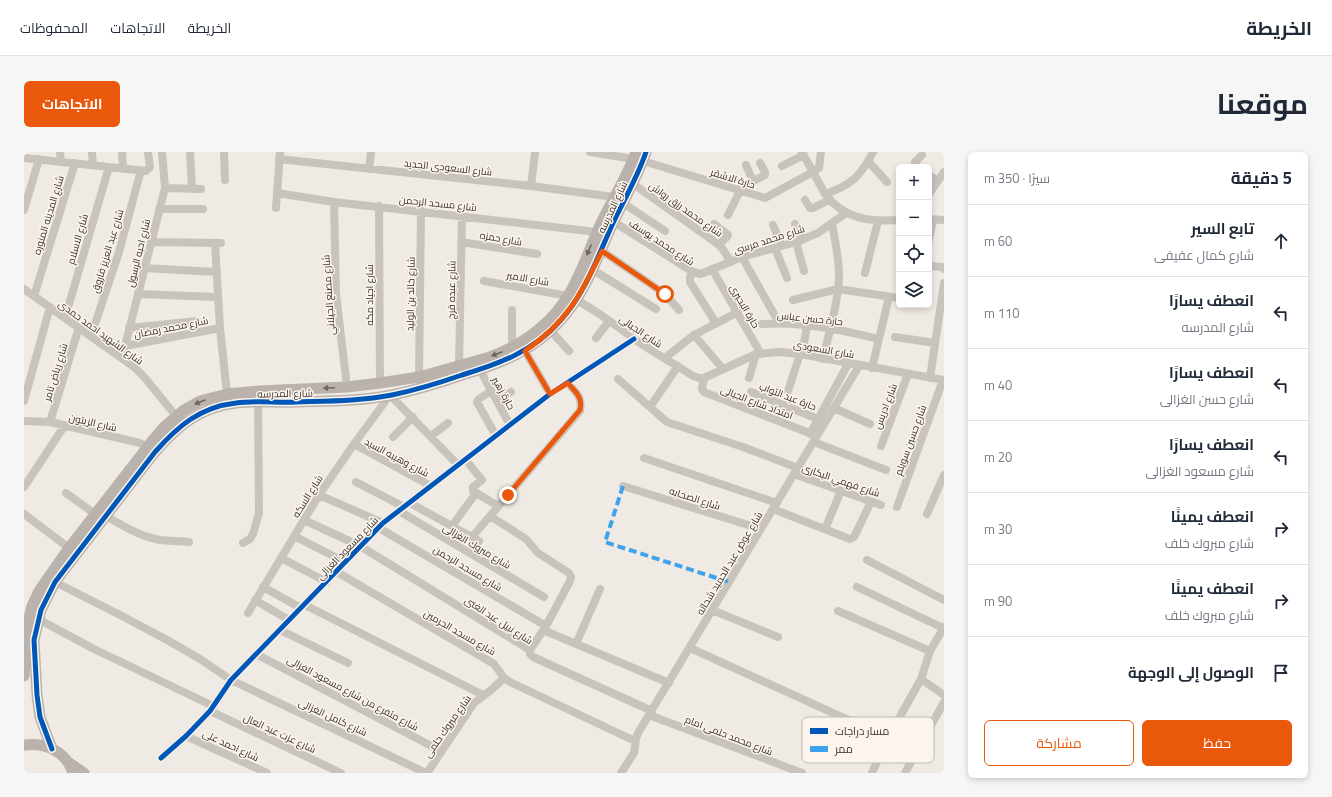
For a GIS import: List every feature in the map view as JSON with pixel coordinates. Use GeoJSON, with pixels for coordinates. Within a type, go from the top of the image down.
{"type":"FeatureCollection","features":[{"type":"Feature","properties":{"kind":"street"},"geometry":{"type":"LineString","coordinates":[[60,152],[61,162]]}},
{"type":"Feature","properties":{"kind":"street"},"geometry":{"type":"LineString","coordinates":[[92,152],[94,165]]}},
{"type":"Feature","properties":{"kind":"street"},"geometry":{"type":"LineString","coordinates":[[122,152],[124,168]]}},
{"type":"Feature","properties":{"kind":"street"},"geometry":{"type":"LineString","coordinates":[[24,154],[24,158],[146,171],[150,167],[148,152]]}},
{"type":"Feature","properties":{"kind":"street","name":"شارع احبه الرسول"},"geometry":{"type":"LineString","coordinates":[[122,358],[165,188],[162,152]]}},
{"type":"Feature","properties":{"kind":"street"},"geometry":{"type":"LineString","coordinates":[[190,152],[192,189]]}},
{"type":"Feature","properties":{"kind":"street"},"geometry":{"type":"LineString","coordinates":[[224,152],[225,180]]}},
{"type":"Feature","properties":{"kind":"street"},"geometry":{"type":"LineString","coordinates":[[369,169],[371,152]]}},
{"type":"Feature","properties":{"kind":"street"},"geometry":{"type":"LineString","coordinates":[[531,186],[535,152]]}},
{"type":"Feature","properties":{"kind":"street","name":"حارة الاشقر"},"geometry":{"type":"LineString","coordinates":[[590,152],[640,156],[738,191],[765,198],[812,172]]}},
{"type":"Feature","properties":{"kind":"street"},"geometry":{"type":"LineString","coordinates":[[812,172],[819,168],[821,152]]}},
{"type":"Feature","properties":{"kind":"street"},"geometry":{"type":"LineString","coordinates":[[805,200],[810,208],[813,208],[851,182],[861,173],[872,152]]}},
{"type":"Feature","properties":{"kind":"street"},"geometry":{"type":"LineString","coordinates":[[782,166],[803,153],[827,197],[846,213],[862,219],[878,221],[896,220]]}},
{"type":"Feature","properties":{"kind":"street"},"geometry":{"type":"LineString","coordinates":[[276,208],[279,155]]}},
{"type":"Feature","properties":{"kind":"street","name":"شارع السعودى الجديد"},"geometry":{"type":"LineString","coordinates":[[279,155],[369,169],[531,186],[618,200]]}},
{"type":"Feature","properties":{"kind":"street"},"geometry":{"type":"LineString","coordinates":[[915,164],[915,162],[922,155]]}},
{"type":"Feature","properties":{"kind":"street","name":"شارع المدرسه"},"geometry":{"type":"LineString","coordinates":[[151,450],[158,433],[176,416],[191,405],[200,401],[227,394],[347,387],[419,377],[490,357],[512,348],[543,325],[561,306],[573,298],[576,282],[597,232],[618,200],[640,156]]}},
{"type":"Feature","properties":{"kind":"street"},"geometry":{"type":"LineString","coordinates":[[24,210],[39,159]]}},
{"type":"Feature","properties":{"kind":"street"},"geometry":{"type":"LineString","coordinates":[[868,162],[887,182]]}},
{"type":"Feature","properties":{"kind":"street","name":"شارع المدينه المنوره"},"geometry":{"type":"LineString","coordinates":[[34,296],[75,163]]}},
{"type":"Feature","properties":{"kind":"street"},"geometry":{"type":"LineString","coordinates":[[728,215],[738,191],[765,175],[760,163]]}},
{"type":"Feature","properties":{"kind":"street"},"geometry":{"type":"LineString","coordinates":[[746,165],[753,181]]}},
{"type":"Feature","properties":{"kind":"street","name":"شارع الاسلام"},"geometry":{"type":"LineString","coordinates":[[65,318],[109,167]]}},
{"type":"Feature","properties":{"kind":"street","name":"شارع عبد العزيز فاروق"},"geometry":{"type":"LineString","coordinates":[[91,336],[119,252],[140,170]]}},
{"type":"Feature","properties":{"kind":"street"},"geometry":{"type":"LineString","coordinates":[[932,190],[944,172]]}},
{"type":"Feature","properties":{"kind":"street"},"geometry":{"type":"LineString","coordinates":[[932,178],[944,188]]}},
{"type":"Feature","properties":{"kind":"street","name":"شارع محمد رزق رواش"},"geometry":{"type":"LineString","coordinates":[[628,181],[719,244],[731,262]]}},
{"type":"Feature","properties":{"kind":"street"},"geometry":{"type":"LineString","coordinates":[[165,188],[201,189]]}},
{"type":"Feature","properties":{"kind":"street","name":"شارع مسجد الرحمن"},"geometry":{"type":"LineString","coordinates":[[277,193],[334,202],[597,232]]}},
{"type":"Feature","properties":{"kind":"street"},"geometry":{"type":"LineString","coordinates":[[618,200],[665,231]]}},
{"type":"Feature","properties":{"kind":"street","name":"شارع المدرسه"},"geometry":{"type":"LineString","coordinates":[[52,749],[40,718],[36,696],[34,651],[30,621],[100,515],[151,450],[178,428],[201,413],[227,404],[238,402],[324,401],[390,395],[417,389],[480,370],[503,362],[525,351],[551,331],[560,321],[573,298],[593,270],[614,222],[618,200]]}},
{"type":"Feature","properties":{"kind":"street","name":"شارع مصنع الجيلاني"},"geometry":{"type":"LineString","coordinates":[[334,202],[336,294],[347,387]]}},
{"type":"Feature","properties":{"kind":"street","name":"شارع اجياد مكه"},"geometry":{"type":"LineString","coordinates":[[379,206],[380,383]]}},
{"type":"Feature","properties":{"kind":"street"},"geometry":{"type":"LineString","coordinates":[[160,209],[203,209]]}},
{"type":"Feature","properties":{"kind":"street","name":"شارع خالد بن الوليد"},"geometry":{"type":"LineString","coordinates":[[419,377],[421,211]]}},
{"type":"Feature","properties":{"kind":"street","name":"شارع محمد مرسى"},"geometry":{"type":"LineString","coordinates":[[693,272],[701,274],[742,257],[799,241],[818,233],[846,213]]}},
{"type":"Feature","properties":{"kind":"street","name":"شارع عبده فرج"},"geometry":{"type":"LineString","coordinates":[[459,366],[462,216]]}},
{"type":"Feature","properties":{"kind":"street"},"geometry":{"type":"LineString","coordinates":[[932,219],[944,220]]}},
{"type":"Feature","properties":{"kind":"street"},"geometry":{"type":"LineString","coordinates":[[865,273],[878,221]]}},
{"type":"Feature","properties":{"kind":"street","name":"شارع محمد يوسف"},"geometry":{"type":"LineString","coordinates":[[614,222],[693,272],[690,277],[690,282],[716,323]]}},
{"type":"Feature","properties":{"kind":"street"},"geometry":{"type":"LineString","coordinates":[[714,224],[728,235],[719,244]]}},
{"type":"Feature","properties":{"kind":"street"},"geometry":{"type":"LineString","coordinates":[[795,224],[804,271]]}},
{"type":"Feature","properties":{"kind":"street"},"geometry":{"type":"LineString","coordinates":[[823,359],[838,289],[839,271],[832,224]]}},
{"type":"Feature","properties":{"kind":"street"},"geometry":{"type":"LineString","coordinates":[[773,225],[787,278]]}},
{"type":"Feature","properties":{"kind":"street"},"geometry":{"type":"LineString","coordinates":[[151,242],[218,243],[218,297],[227,394]]}},
{"type":"Feature","properties":{"kind":"street","name":"شارع حمزه"},"geometry":{"type":"LineString","coordinates":[[461,242],[537,254]]}},
{"type":"Feature","properties":{"kind":"street"},"geometry":{"type":"LineString","coordinates":[[602,251],[665,294],[679,310]]}},
{"type":"Feature","properties":{"kind":"street"},"geometry":{"type":"LineString","coordinates":[[742,257],[779,323]]}},
{"type":"Feature","properties":{"kind":"street"},"geometry":{"type":"LineString","coordinates":[[932,266],[943,268]]}},
{"type":"Feature","properties":{"kind":"street"},"geometry":{"type":"LineString","coordinates":[[144,268],[217,272]]}},
{"type":"Feature","properties":{"kind":"street","name":"حارة البحيرى"},"geometry":{"type":"LineString","coordinates":[[712,269],[738,312],[759,354]]}},
{"type":"Feature","properties":{"kind":"street"},"geometry":{"type":"LineString","coordinates":[[593,270],[656,309]]}},
{"type":"Feature","properties":{"kind":"street","name":"شارع الامير"},"geometry":{"type":"LineString","coordinates":[[484,281],[573,298]]}},
{"type":"Feature","properties":{"kind":"street"},"geometry":{"type":"LineString","coordinates":[[930,378],[944,283]]}},
{"type":"Feature","properties":{"kind":"street","name":"شارع الشهيد احمد حمدى"},"geometry":{"type":"LineString","coordinates":[[24,289],[134,368],[145,378],[176,416]]}},
{"type":"Feature","properties":{"kind":"street"},"geometry":{"type":"LineString","coordinates":[[793,300],[838,289],[896,298]]}},
{"type":"Feature","properties":{"kind":"street"},"geometry":{"type":"LineString","coordinates":[[138,294],[218,297]]}},
{"type":"Feature","properties":{"kind":"street"},"geometry":{"type":"LineString","coordinates":[[872,368],[889,297]]}},
{"type":"Feature","properties":{"kind":"street","name":"شارع الجبالى"},"geometry":{"type":"LineString","coordinates":[[573,298],[693,376],[704,378]]}},
{"type":"Feature","properties":{"kind":"street"},"geometry":{"type":"LineString","coordinates":[[24,401],[50,307]]}},
{"type":"Feature","properties":{"kind":"street"},"geometry":{"type":"LineString","coordinates":[[512,310],[512,348]]}},
{"type":"Feature","properties":{"kind":"street"},"geometry":{"type":"LineString","coordinates":[[665,358],[694,335],[738,312]]}},
{"type":"Feature","properties":{"kind":"street"},"geometry":{"type":"LineString","coordinates":[[129,328],[197,321]]}},
{"type":"Feature","properties":{"kind":"street"},"geometry":{"type":"LineString","coordinates":[[596,338],[610,321]]}},
{"type":"Feature","properties":{"kind":"street","name":"حارة حسن عباس"},"geometry":{"type":"LineString","coordinates":[[762,324],[779,323],[830,328],[879,339]]}},
{"type":"Feature","properties":{"kind":"street"},"geometry":{"type":"LineString","coordinates":[[788,391],[801,354],[806,325]]}},
{"type":"Feature","properties":{"kind":"street","name":"شارع رياض تامر"},"geometry":{"type":"LineString","coordinates":[[50,422],[78,327]]}},
{"type":"Feature","properties":{"kind":"street","name":"شارع محمد رمضان"},"geometry":{"type":"LineString","coordinates":[[125,346],[220,328]]}},
{"type":"Feature","properties":{"kind":"street"},"geometry":{"type":"LineString","coordinates":[[551,331],[568,351]]}},
{"type":"Feature","properties":{"kind":"street"},"geometry":{"type":"LineString","coordinates":[[694,335],[723,369]]}},
{"type":"Feature","properties":{"kind":"street"},"geometry":{"type":"LineString","coordinates":[[895,337],[935,343]]}},
{"type":"Feature","properties":{"kind":"street","name":"شارع مسعود الغزالى"},"geometry":{"type":"LineString","coordinates":[[161,758],[186,736],[212,708],[231,680],[381,526],[550,394],[634,339]]}},
{"type":"Feature","properties":{"kind":"street"},"geometry":{"type":"LineString","coordinates":[[525,351],[550,394]]}},
{"type":"Feature","properties":{"kind":"street","name":"شارع السعودى"},"geometry":{"type":"LineString","coordinates":[[704,378],[759,354],[780,352],[801,354],[848,364],[943,380]]}},
{"type":"Feature","properties":{"kind":"street"},"geometry":{"type":"LineString","coordinates":[[748,378],[759,354]]}},
{"type":"Feature","properties":{"kind":"street"},"geometry":{"type":"LineString","coordinates":[[848,364],[833,404],[818,419],[814,437],[886,470]]}},
{"type":"Feature","properties":{"kind":"street"},"geometry":{"type":"LineString","coordinates":[[650,407],[678,366]]}},
{"type":"Feature","properties":{"kind":"street","name":"شارع عوض عبد الحميد شحاته"},"geometry":{"type":"LineString","coordinates":[[621,773],[632,757],[637,736],[650,713],[796,471],[833,404],[859,366]]}},
{"type":"Feature","properties":{"kind":"street","name":"حارة زهير"},"geometry":{"type":"LineString","coordinates":[[480,370],[510,425]]}},
{"type":"Feature","properties":{"kind":"street","name":"شارع ادريس"},"geometry":{"type":"LineString","coordinates":[[881,446],[908,374]]}},
{"type":"Feature","properties":{"kind":"street","name":"امتداد شارع الجبالى"},"geometry":{"type":"LineString","coordinates":[[704,378],[702,389],[704,392],[814,437]]}},
{"type":"Feature","properties":{"kind":"street","name":"شارع فهمي البكارى"},"geometry":{"type":"LineString","coordinates":[[618,379],[667,422],[743,447],[841,491],[881,505]]}},
{"type":"Feature","properties":{"kind":"street","name":"شارع حسين سويلم"},"geometry":{"type":"LineString","coordinates":[[897,508],[943,380]]}},
{"type":"Feature","properties":{"kind":"street"},"geometry":{"type":"LineString","coordinates":[[356,482],[404,507],[452,526],[475,539],[498,506],[580,410],[581,403],[579,396],[568,383]]}},
{"type":"Feature","properties":{"kind":"street"},"geometry":{"type":"LineString","coordinates":[[243,543],[250,539],[254,534],[259,513],[259,391]]}},
{"type":"Feature","properties":{"kind":"street"},"geometry":{"type":"LineString","coordinates":[[491,392],[479,399],[477,402],[496,436]]}},
{"type":"Feature","properties":{"kind":"street"},"geometry":{"type":"LineString","coordinates":[[497,401],[511,392]]}},
{"type":"Feature","properties":{"kind":"street","name":"حارة عبد التواب"},"geometry":{"type":"LineString","coordinates":[[751,392],[818,419]]}},
{"type":"Feature","properties":{"kind":"street"},"geometry":{"type":"LineString","coordinates":[[390,395],[431,436],[482,477],[481,481],[472,489],[498,506]]}},
{"type":"Feature","properties":{"kind":"street","name":"شارع السكه"},"geometry":{"type":"LineString","coordinates":[[248,613],[319,494],[390,395]]}},
{"type":"Feature","properties":{"kind":"street"},"geometry":{"type":"LineString","coordinates":[[833,404],[870,424]]}},
{"type":"Feature","properties":{"kind":"street"},"geometry":{"type":"LineString","coordinates":[[393,438],[413,417]]}},
{"type":"Feature","properties":{"kind":"street"},"geometry":{"type":"LineString","coordinates":[[24,429],[26,421]]}},
{"type":"Feature","properties":{"kind":"street","name":"شارع الزيتون"},"geometry":{"type":"LineString","coordinates":[[26,421],[50,422],[65,425],[140,443],[151,450]]}},
{"type":"Feature","properties":{"kind":"street"},"geometry":{"type":"LineString","coordinates":[[431,436],[448,423]]}},
{"type":"Feature","properties":{"kind":"street"},"geometry":{"type":"LineString","coordinates":[[24,487],[65,425]]}},
{"type":"Feature","properties":{"kind":"street","name":"شارع وهيبه السيد"},"geometry":{"type":"LineString","coordinates":[[354,444],[431,486]]}},
{"type":"Feature","properties":{"kind":"street"},"geometry":{"type":"LineString","coordinates":[[644,458],[775,506],[850,539],[854,537],[871,502]]}},
{"type":"Feature","properties":{"kind":"street"},"geometry":{"type":"LineString","coordinates":[[926,514],[944,475]]}},
{"type":"Feature","properties":{"kind":"street","name":"شارع الصحابه"},"geometry":{"type":"LineString","coordinates":[[623,486],[761,529]]}},
{"type":"Feature","properties":{"kind":"street"},"geometry":{"type":"LineString","coordinates":[[825,529],[841,491]]}},
{"type":"Feature","properties":{"kind":"street"},"geometry":{"type":"LineString","coordinates":[[452,526],[476,493]]}},
{"type":"Feature","properties":{"kind":"street"},"geometry":{"type":"LineString","coordinates":[[66,494],[100,515],[149,538],[189,542]]}},
{"type":"Feature","properties":{"kind":"street","name":"شارع مسجد الرحمن"},"geometry":{"type":"LineString","coordinates":[[319,494],[381,526],[545,628],[576,644],[669,683]]}},
{"type":"Feature","properties":{"kind":"street","name":"شارع مبروك الغزالى"},"geometry":{"type":"LineString","coordinates":[[404,507],[544,597]]}},
{"type":"Feature","properties":{"kind":"street"},"geometry":{"type":"LineString","coordinates":[[24,514],[69,548]]}},
{"type":"Feature","properties":{"kind":"street","name":"شارع المدرسه"},"geometry":{"type":"LineString","coordinates":[[24,676],[24,655],[32,606],[39,590],[69,548],[100,515]]}},
{"type":"Feature","properties":{"kind":"street"},"geometry":{"type":"LineString","coordinates":[[490,516],[526,539],[538,553],[569,573],[571,577],[545,628],[530,650]]}},
{"type":"Feature","properties":{"kind":"street","name":"شارع نبيل عبد الغنى"},"geometry":{"type":"LineString","coordinates":[[304,520],[360,546],[530,650],[530,654],[533,657],[650,713]]}},
{"type":"Feature","properties":{"kind":"street"},"geometry":{"type":"LineString","coordinates":[[294,536],[345,562]]}},
{"type":"Feature","properties":{"kind":"street"},"geometry":{"type":"LineString","coordinates":[[281,558],[327,582]]}},
{"type":"Feature","properties":{"kind":"street"},"geometry":{"type":"LineString","coordinates":[[867,560],[944,600]]}},
{"type":"Feature","properties":{"kind":"street","name":"شارع مسجد الحرمين"},"geometry":{"type":"LineString","coordinates":[[337,572],[494,664],[504,678],[510,682],[635,741]]}},
{"type":"Feature","properties":{"kind":"street","name":"شارع كامل الغزالى"},"geometry":{"type":"LineString","coordinates":[[55,582],[120,614],[169,641],[231,680],[427,773]]}},
{"type":"Feature","properties":{"kind":"street"},"geometry":{"type":"LineString","coordinates":[[264,587],[483,695]]}},
{"type":"Feature","properties":{"kind":"street"},"geometry":{"type":"LineString","coordinates":[[857,587],[944,628],[930,651],[921,679],[900,717]]}},
{"type":"Feature","properties":{"kind":"street"},"geometry":{"type":"LineString","coordinates":[[576,644],[600,589]]}},
{"type":"Feature","properties":{"kind":"street"},"geometry":{"type":"LineString","coordinates":[[255,600],[290,620]]}},
{"type":"Feature","properties":{"kind":"street"},"geometry":{"type":"LineString","coordinates":[[712,610],[778,637]]}},
{"type":"Feature","properties":{"kind":"street"},"geometry":{"type":"LineString","coordinates":[[838,611],[930,651]]}},
{"type":"Feature","properties":{"kind":"street","name":"شارع عزت عبد العال"},"geometry":{"type":"LineString","coordinates":[[30,621],[94,649],[341,773]]}},
{"type":"Feature","properties":{"kind":"street"},"geometry":{"type":"LineString","coordinates":[[280,630],[348,664]]}},
{"type":"Feature","properties":{"kind":"street"},"geometry":{"type":"LineString","coordinates":[[690,648],[842,717]]}},
{"type":"Feature","properties":{"kind":"street","name":"شارع متفرع من شارع مسعود الغزالى"},"geometry":{"type":"LineString","coordinates":[[256,654],[441,751]]}},
{"type":"Feature","properties":{"kind":"street","name":"شارع مبروك حلمى"},"geometry":{"type":"LineString","coordinates":[[427,773],[474,702],[491,690],[504,678]]}},
{"type":"Feature","properties":{"kind":"street"},"geometry":{"type":"LineString","coordinates":[[921,679],[944,695]]}},
{"type":"Feature","properties":{"kind":"street"},"geometry":{"type":"LineString","coordinates":[[934,720],[944,702]]}},
{"type":"Feature","properties":{"kind":"street","name":"شارع محمد حلمى امام"},"geometry":{"type":"LineString","coordinates":[[650,713],[802,773]]}},
{"type":"Feature","properties":{"kind":"street","name":"شارع احمد على"},"geometry":{"type":"LineString","coordinates":[[186,736],[267,773]]}},
{"type":"Feature","properties":{"kind":"street"},"geometry":{"type":"LineString","coordinates":[[24,745],[43,745],[52,749],[84,773]]}},
{"type":"Feature","properties":{"kind":"street"},"geometry":{"type":"LineString","coordinates":[[67,761],[73,773]]}},
{"type":"Feature","properties":{"kind":"street"},"geometry":{"type":"LineString","coordinates":[[872,773],[877,763]]}},
{"type":"Feature","properties":{"kind":"street"},"geometry":{"type":"LineString","coordinates":[[905,773],[910,763]]}},
{"type":"Feature","properties":{"kind":"marked path"},"geometry":{"type":"LineString","coordinates":[[623,486],[605,542],[729,582]]}},
{"type":"Feature","properties":{"kind":"cycle path"},"geometry":{"type":"LineString","coordinates":[[52,749],[40,717],[37,695],[34,640],[41,610],[55,582],[155,452],[172,434],[181,426],[201,413],[223,405],[251,402],[344,400],[392,395],[410,391],[502,361],[539,341],[560,321],[569,310],[584,286],[646,152]]}},
{"type":"Feature","properties":{"kind":"cycle path"},"geometry":{"type":"LineString","coordinates":[[161,758],[186,736],[210,711],[231,680],[383,523],[550,394],[634,339]]}},
{"type":"Feature","properties":{"kind":"route"},"geometry":{"type":"LineString","coordinates":[[508,495],[580,410],[581,403],[579,396],[568,383],[550,394],[525,351],[551,331],[569,311],[577,300],[602,251],[665,294]]}}]}
